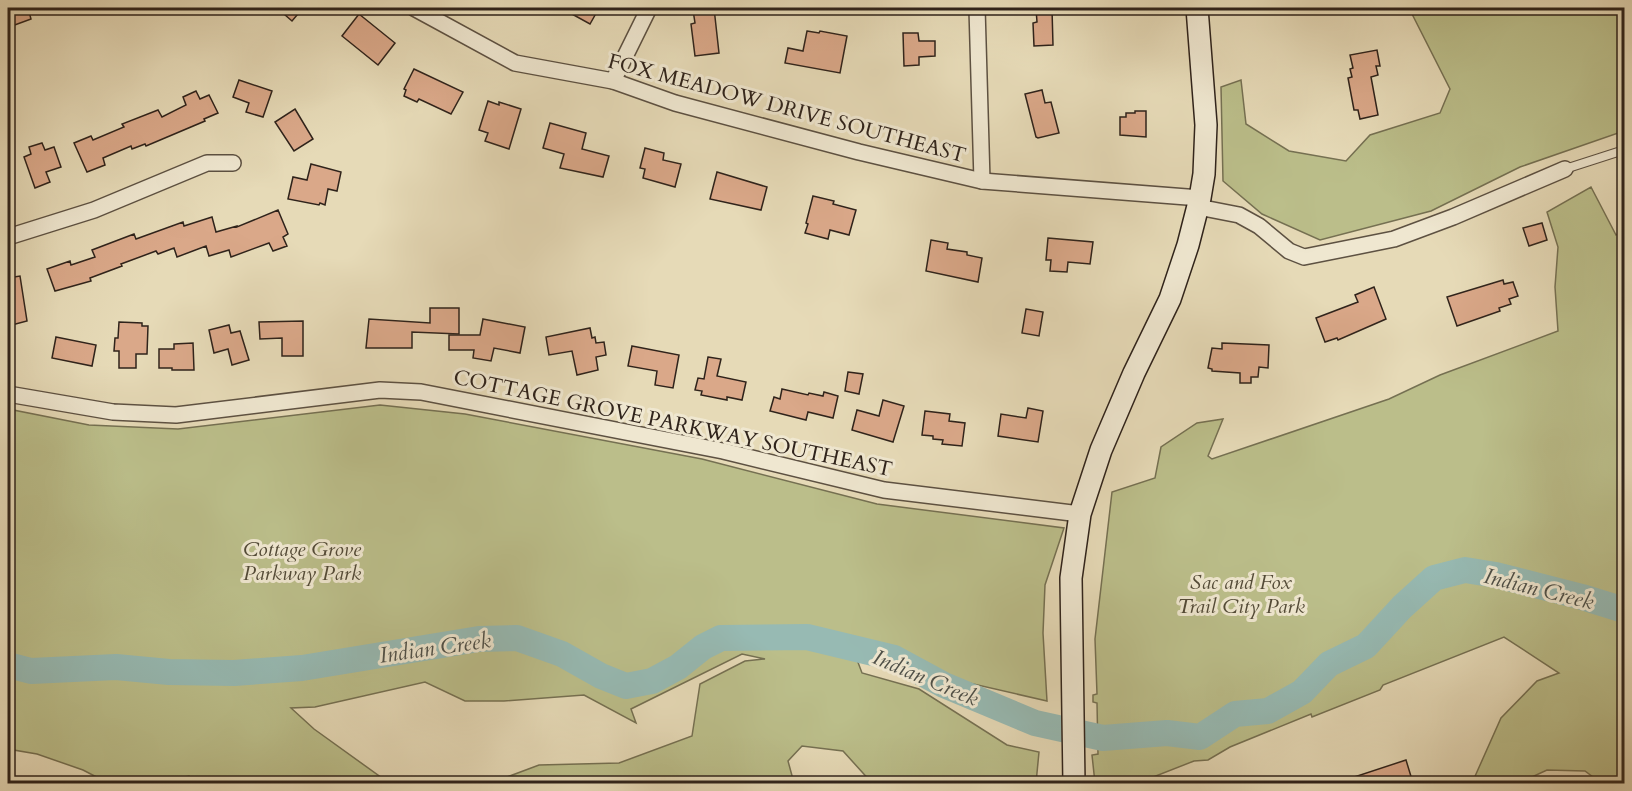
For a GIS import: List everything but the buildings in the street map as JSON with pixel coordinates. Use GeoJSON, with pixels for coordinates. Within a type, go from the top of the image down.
{"type":"FeatureCollection","features":[{"type":"Feature","properties":{"kind":"main road"},"geometry":{"type":"LineString","coordinates":[[1074,783],[1071,578],[1080,514],[1101,450],[1134,373],[1170,299],[1199,203],[1206,125],[1197,8]]}},
{"type":"Feature","properties":{"kind":"street","name":"FOX MEADOW DRIVE SOUTHEAST"},"geometry":{"type":"LineString","coordinates":[[414,8],[515,63],[612,81],[675,103],[859,152],[982,181],[1199,203],[1239,215],[1259,226],[1289,251],[1304,257],[1394,239],[1453,217],[1564,169]]}},
{"type":"Feature","properties":{"kind":"street"},"geometry":{"type":"LineString","coordinates":[[612,81],[649,8]]}},
{"type":"Feature","properties":{"kind":"street"},"geometry":{"type":"LineString","coordinates":[[977,8],[982,181]]}},
{"type":"Feature","properties":{"kind":"street"},"geometry":{"type":"LineString","coordinates":[[8,237],[94,210],[207,163],[233,163]]}},
{"type":"Feature","properties":{"kind":"street","name":"COTTAGE GROVE PARKWAY SOUTHEAST"},"geometry":{"type":"LineString","coordinates":[[8,394],[113,412],[176,416],[380,390],[421,392],[723,451],[884,490],[1080,514]]}},
{"type":"Feature","properties":{"kind":"lane"},"geometry":{"type":"LineString","coordinates":[[1564,169],[1624,150]]}},
{"type":"Feature","properties":{"kind":"green space"},"geometry":{"type":"Polygon","coordinates":[[[1409,8],[1624,8],[1624,131],[1520,167],[1431,211],[1320,240],[1262,214],[1223,181],[1221,87],[1241,80],[1246,124],[1289,151],[1346,161],[1370,135],[1440,113],[1450,89],[1409,8]]]}},
{"type":"Feature","properties":{"kind":"green space","name":"Sac and Fox Trail City Park"},"geometry":{"type":"Polygon","coordinates":[[[1591,187],[1616,235],[1624,230],[1624,783],[1601,783],[1585,771],[1547,770],[1519,783],[1472,783],[1501,718],[1537,681],[1559,673],[1504,637],[1383,685],[1380,690],[1312,717],[1311,714],[1230,747],[1208,760],[1194,761],[1138,783],[1095,783],[1092,755],[1098,754],[1097,703],[1093,702],[1093,695],[1097,694],[1095,639],[1112,492],[1155,478],[1161,447],[1197,423],[1223,419],[1208,456],[1212,459],[1389,399],[1440,375],[1558,331],[1555,287],[1558,247],[1547,212],[1591,187]]]}},
{"type":"Feature","properties":{"kind":"green space","name":"Cottage Grove Parkway Park"},"geometry":{"type":"Polygon","coordinates":[[[380,405],[465,414],[702,459],[877,504],[1064,528],[1045,585],[1043,633],[1047,701],[856,657],[862,673],[919,689],[1007,745],[1039,752],[1036,783],[872,783],[843,751],[802,746],[788,761],[794,783],[491,783],[539,765],[619,763],[692,736],[700,684],[745,661],[765,659],[742,654],[631,709],[636,723],[584,695],[504,701],[465,701],[425,682],[315,707],[291,708],[314,729],[389,783],[193,784],[189,776],[156,783],[108,783],[83,770],[37,754],[8,749],[8,409],[89,425],[178,429],[380,405]]]}},
{"type":"Feature","properties":{"kind":"waterway","name":"Indian Creek"},"geometry":{"type":"LineString","coordinates":[[8,665],[31,671],[116,667],[169,672],[234,673],[302,668],[479,639],[517,638],[562,654],[601,676],[626,686],[652,681],[678,667],[703,647],[721,638],[807,637],[894,658],[944,685],[1035,723],[1103,738],[1167,733],[1200,737],[1235,714],[1268,711],[1302,692],[1329,664],[1366,646],[1402,607],[1434,578],[1465,570],[1496,575],[1624,610]]}}]}
